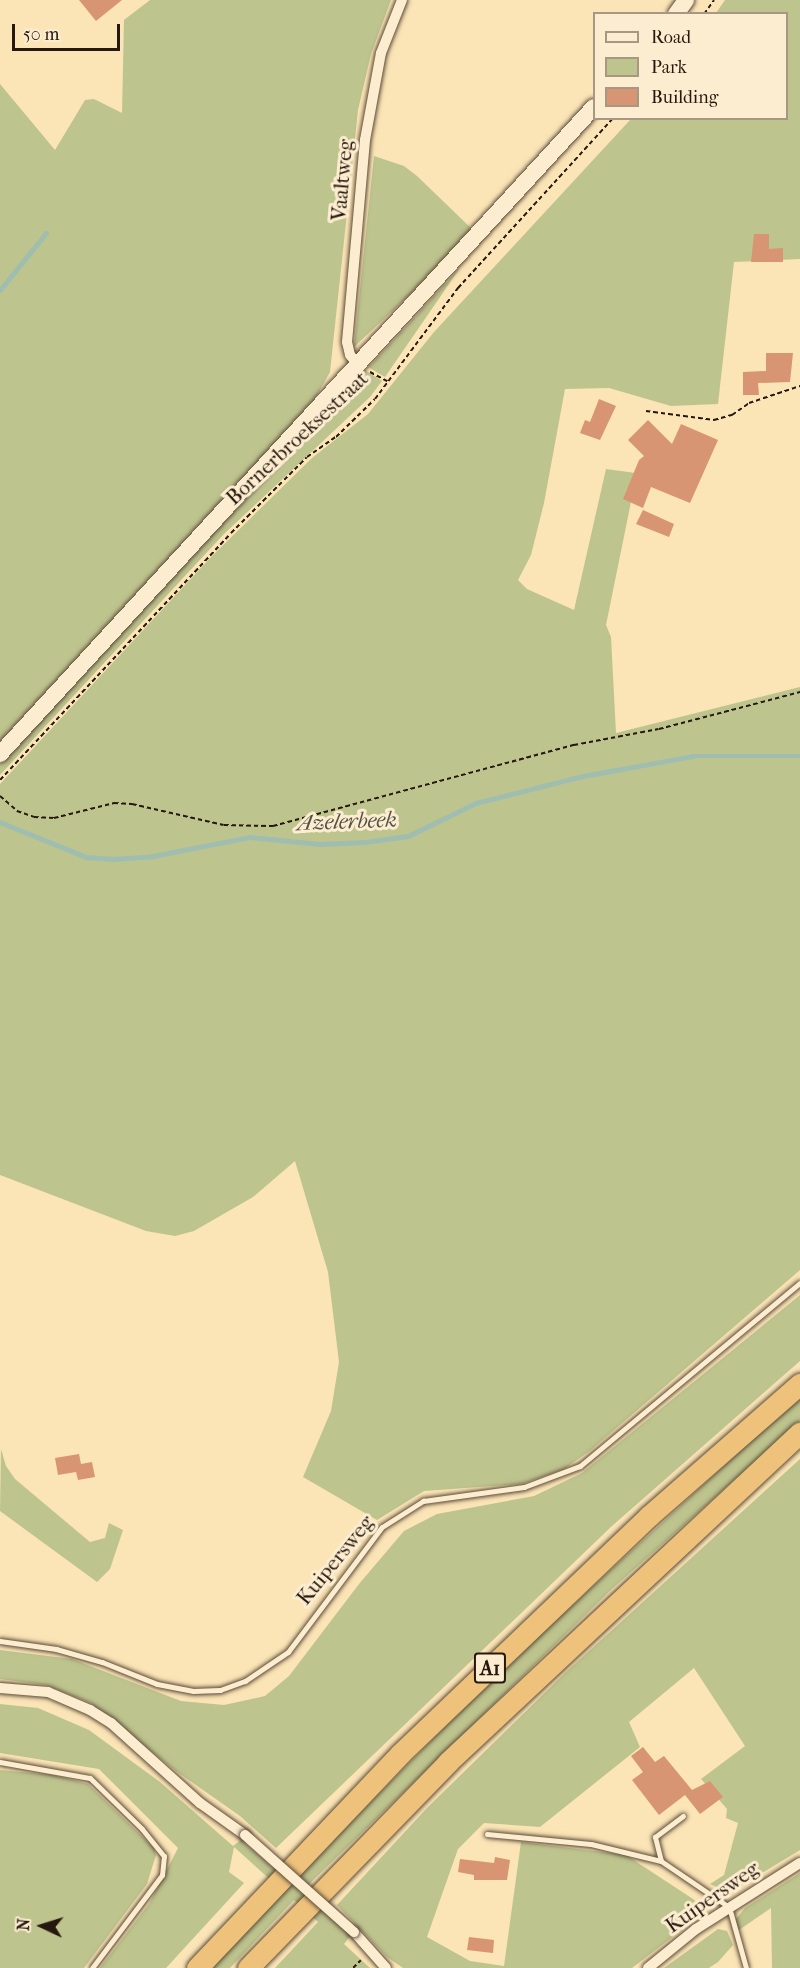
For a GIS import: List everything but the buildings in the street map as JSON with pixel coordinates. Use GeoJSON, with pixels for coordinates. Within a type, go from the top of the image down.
{"type":"FeatureCollection","features":[{"type":"Feature","properties":{"kind":"highway","name":"A1"},"geometry":{"type":"LineString","coordinates":[[197,1968],[401,1753],[649,1516],[800,1384]]}},
{"type":"Feature","properties":{"kind":"highway","name":"A1"},"geometry":{"type":"LineString","coordinates":[[248,1968],[448,1762],[800,1433]]}},
{"type":"Feature","properties":{"kind":"main road","name":"Bornerbroeksestraat"},"geometry":{"type":"LineString","coordinates":[[0,754],[359,366],[593,108]]}},
{"type":"Feature","properties":{"kind":"street","name":"Vaaltweg"},"geometry":{"type":"LineString","coordinates":[[359,366],[350,355],[347,342],[365,140],[381,53],[402,0]]}},
{"type":"Feature","properties":{"kind":"street"},"geometry":{"type":"LineString","coordinates":[[0,1688],[48,1692],[90,1710],[111,1723],[200,1803],[245,1835],[354,1932],[386,1968]]}},
{"type":"Feature","properties":{"kind":"street","name":"Kuipersweg"},"geometry":{"type":"LineString","coordinates":[[648,1968],[729,1907],[800,1863]]}},
{"type":"Feature","properties":{"kind":"lane","name":"Kuipersweg"},"geometry":{"type":"LineString","coordinates":[[0,1641],[56,1648],[102,1662],[157,1684],[193,1691],[220,1690],[245,1681],[288,1652],[382,1527],[423,1501],[524,1487],[580,1466],[800,1283]]}},
{"type":"Feature","properties":{"kind":"lane"},"geometry":{"type":"LineString","coordinates":[[0,1762],[90,1778],[142,1828],[164,1856],[164,1867],[154,1887],[92,1968]]}},
{"type":"Feature","properties":{"kind":"lane"},"geometry":{"type":"LineString","coordinates":[[661,1861],[656,1837],[683,1816]]}},
{"type":"Feature","properties":{"kind":"lane"},"geometry":{"type":"LineString","coordinates":[[487,1834],[591,1844],[661,1861],[729,1907],[746,1968]]}},
{"type":"Feature","properties":{"kind":"path","name":"Bornerbroeksestraat"},"geometry":{"type":"LineString","coordinates":[[0,780],[231,532],[389,382],[437,312],[611,120]]}},
{"type":"Feature","properties":{"kind":"path"},"geometry":{"type":"LineString","coordinates":[[359,366],[389,382]]}},
{"type":"Feature","properties":{"kind":"path"},"geometry":{"type":"LineString","coordinates":[[646,411],[714,420],[732,415],[749,403],[800,386]]}},
{"type":"Feature","properties":{"kind":"path"},"geometry":{"type":"LineString","coordinates":[[0,796],[16,811],[34,817],[54,818],[114,803],[132,804],[225,825],[273,826],[574,745],[659,729],[800,692]]}},
{"type":"Feature","properties":{"kind":"green space"},"geometry":{"type":"Polygon","coordinates":[[[150,0],[391,0],[371,54],[358,110],[330,372],[312,404],[0,742],[0,84],[55,150],[85,100],[94,99],[122,113],[124,20],[150,0]]]}},
{"type":"Feature","properties":{"kind":"green space"},"geometry":{"type":"Polygon","coordinates":[[[725,0],[800,0],[800,259],[734,262],[718,404],[671,406],[609,388],[565,389],[544,503],[531,555],[518,580],[527,589],[574,610],[606,469],[643,474],[631,502],[606,625],[611,637],[616,733],[800,687],[800,1270],[591,1450],[564,1469],[521,1484],[424,1491],[377,1520],[303,1477],[331,1411],[339,1362],[328,1272],[295,1161],[253,1197],[194,1231],[175,1236],[146,1231],[0,1175],[0,784],[212,556],[312,458],[368,414],[434,332],[630,120],[788,120],[788,12],[717,12],[725,0]]]}},
{"type":"Feature","properties":{"kind":"green space"},"geometry":{"type":"Polygon","coordinates":[[[374,156],[404,166],[472,229],[419,286],[354,347],[374,156]]]}},
{"type":"Feature","properties":{"kind":"green space"},"geometry":{"type":"Polygon","coordinates":[[[460,268],[385,377],[368,367],[369,367],[460,268]]]}},
{"type":"Feature","properties":{"kind":"green space"},"geometry":{"type":"Polygon","coordinates":[[[365,370],[382,381],[370,397],[224,534],[0,775],[0,764],[365,370]]]}},
{"type":"Feature","properties":{"kind":"green space"},"geometry":{"type":"Polygon","coordinates":[[[800,1295],[800,1361],[612,1526],[276,1848],[240,1816],[176,1771],[91,1703],[46,1685],[0,1679],[0,1650],[72,1659],[181,1701],[224,1705],[265,1696],[289,1676],[359,1584],[404,1531],[437,1514],[534,1496],[582,1473],[800,1295]]]}},
{"type":"Feature","properties":{"kind":"green space"},"geometry":{"type":"Polygon","coordinates":[[[800,1396],[800,1421],[612,1589],[301,1892],[351,1935],[344,1944],[370,1968],[275,1968],[318,1922],[294,1900],[230,1968],[212,1968],[284,1892],[234,1847],[229,1872],[244,1883],[166,1968],[100,1968],[149,1904],[178,1848],[99,1769],[0,1753],[0,1704],[38,1708],[89,1730],[160,1782],[233,1846],[241,1840],[291,1883],[489,1682],[800,1396]]]}},
{"type":"Feature","properties":{"kind":"green space"},"geometry":{"type":"Polygon","coordinates":[[[1,1449],[6,1466],[15,1479],[90,1542],[105,1538],[109,1523],[123,1530],[110,1569],[97,1582],[0,1511],[1,1449]]]}},
{"type":"Feature","properties":{"kind":"green space"},"geometry":{"type":"Polygon","coordinates":[[[800,1459],[800,1850],[729,1893],[710,1884],[724,1875],[738,1823],[726,1818],[727,1809],[701,1779],[745,1746],[694,1668],[629,1722],[640,1747],[540,1827],[484,1823],[458,1849],[427,1937],[470,1961],[504,1966],[521,1842],[626,1855],[693,1899],[699,1904],[700,1916],[632,1968],[403,1968],[387,1957],[337,1905],[427,1808],[565,1673],[800,1459]]]}},
{"type":"Feature","properties":{"kind":"green space"},"geometry":{"type":"Polygon","coordinates":[[[0,1770],[53,1775],[88,1784],[154,1848],[156,1855],[147,1884],[84,1968],[0,1968],[0,1770]]]}},
{"type":"Feature","properties":{"kind":"green space"},"geometry":{"type":"Polygon","coordinates":[[[800,1873],[800,1968],[772,1968],[771,1908],[739,1930],[735,1920],[745,1908],[800,1873]]]}},
{"type":"Feature","properties":{"kind":"green space"},"geometry":{"type":"Polygon","coordinates":[[[718,1929],[727,1931],[733,1945],[718,1962],[709,1968],[664,1968],[718,1929]]]}},
{"type":"Feature","properties":{"kind":"waterway"},"geometry":{"type":"LineString","coordinates":[[0,290],[46,233]]}},
{"type":"Feature","properties":{"kind":"waterway","name":"Azelerbeek"},"geometry":{"type":"LineString","coordinates":[[0,822],[86,857],[114,859],[153,856],[250,837],[319,844],[365,842],[408,836],[476,803],[583,776],[693,756],[800,756]]}}]}
